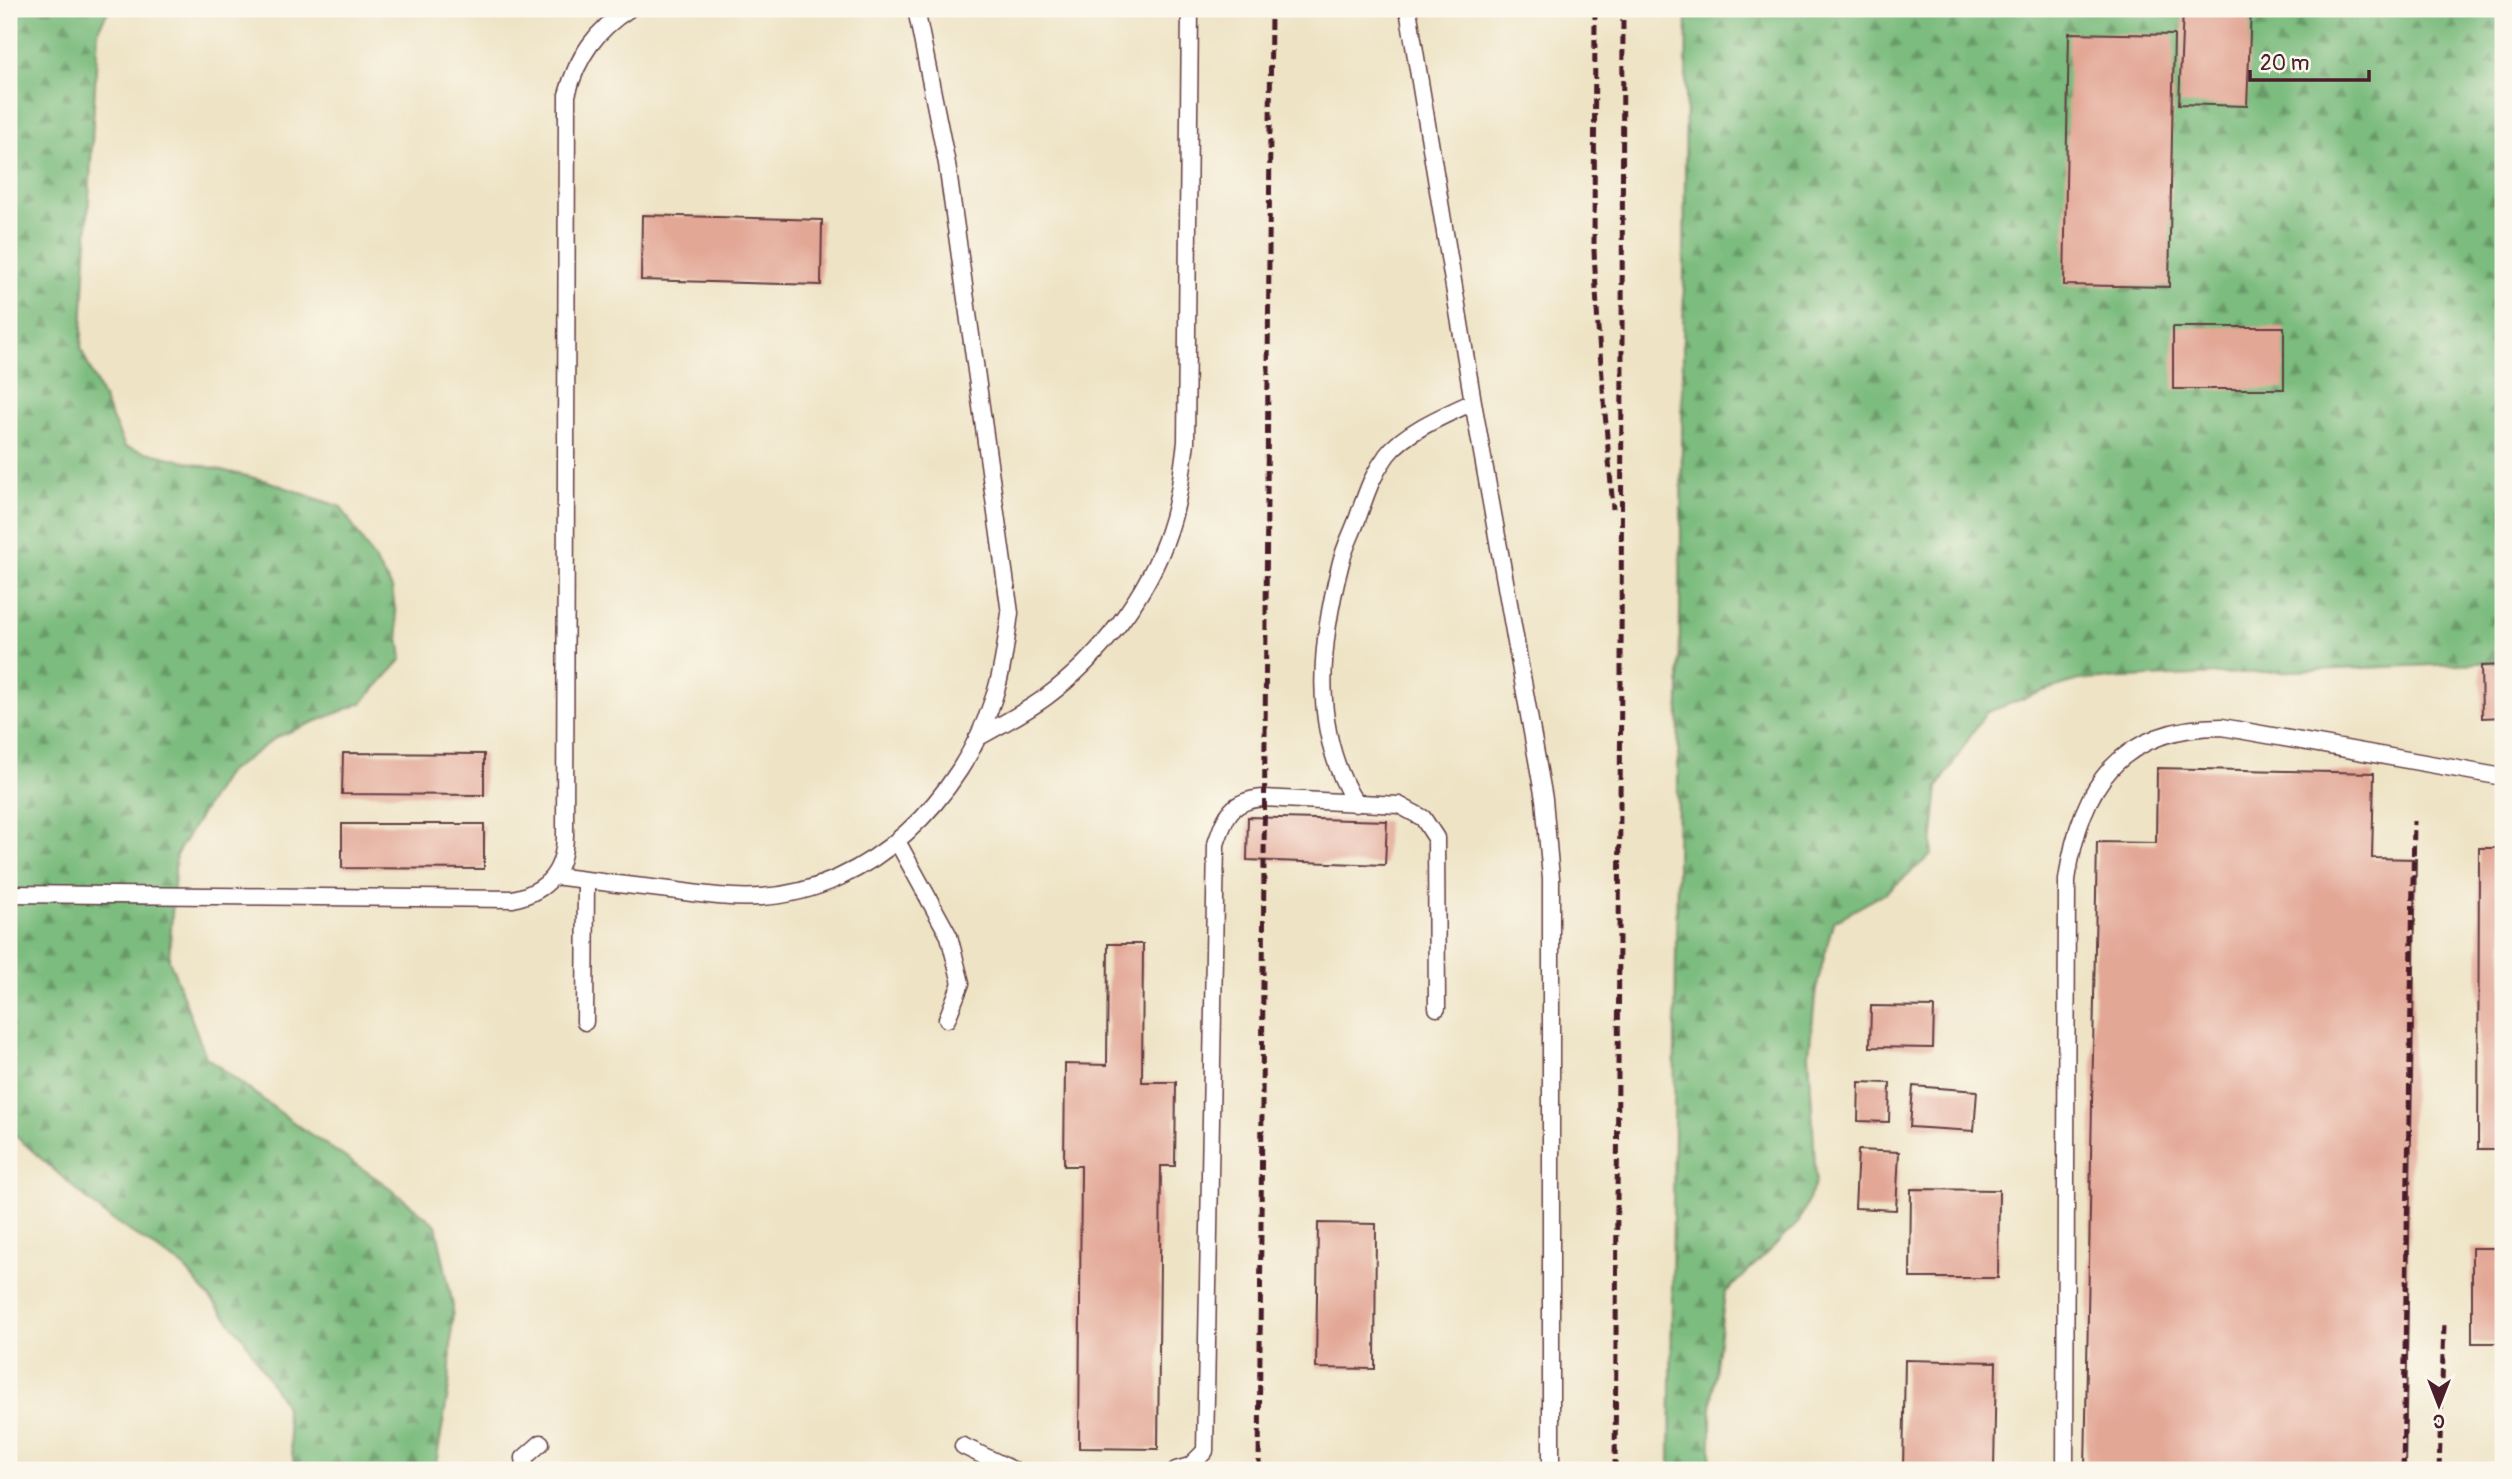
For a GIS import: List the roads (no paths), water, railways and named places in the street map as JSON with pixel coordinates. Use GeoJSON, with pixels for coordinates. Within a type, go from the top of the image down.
{"type":"FeatureCollection","features":[{"type":"Feature","properties":{"kind":"lane"},"geometry":{"type":"LineString","coordinates":[[9,894],[513,899],[528,895],[554,876],[565,850],[567,95],[573,74],[594,37],[613,19],[629,9]]}},
{"type":"Feature","properties":{"kind":"lane"},"geometry":{"type":"LineString","coordinates":[[554,876],[727,897],[762,897],[796,892],[830,882],[861,867],[897,841],[929,810],[956,775],[977,738],[994,698],[1005,657],[1010,614],[947,164],[916,9]]}},
{"type":"Feature","properties":{"kind":"lane"},"geometry":{"type":"LineString","coordinates":[[977,738],[1013,719],[1046,696],[1077,671],[1096,651],[1129,609],[1152,572],[1169,532],[1179,491],[1186,442],[1190,9]]}},
{"type":"Feature","properties":{"kind":"lane"},"geometry":{"type":"LineString","coordinates":[[1408,9],[1473,402],[1544,799],[1551,878],[1551,1470]]}},
{"type":"Feature","properties":{"kind":"lane"},"geometry":{"type":"LineString","coordinates":[[1356,804],[1344,785],[1334,755],[1326,725],[1323,694],[1322,663],[1326,631],[1342,560],[1359,516],[1366,488],[1389,452],[1427,424],[1473,402]]}},
{"type":"Feature","properties":{"kind":"lane"},"geometry":{"type":"LineString","coordinates":[[2065,1470],[2067,880],[2071,848],[2092,793],[2106,773],[2124,755],[2169,732],[2196,727],[2222,727],[2503,777]]}},
{"type":"Feature","properties":{"kind":"lane"},"geometry":{"type":"LineString","coordinates":[[1176,1470],[1190,1466],[1205,1451],[1216,844],[1226,816],[1246,800],[1263,799],[1399,805],[1423,818],[1436,838],[1437,1008]]}},
{"type":"Feature","properties":{"kind":"lane"},"geometry":{"type":"LineString","coordinates":[[897,841],[949,936],[961,983],[947,1018]]}},
{"type":"Feature","properties":{"kind":"lane"},"geometry":{"type":"LineString","coordinates":[[585,1022],[586,880]]}},
{"type":"Feature","properties":{"kind":"lane"},"geometry":{"type":"LineString","coordinates":[[526,1470],[524,1458],[541,1443]]}},
{"type":"Feature","properties":{"kind":"lane"},"geometry":{"type":"LineString","coordinates":[[963,1446],[1013,1470]]}},
{"type":"Feature","properties":{"kind":"railway"},"geometry":{"type":"LineString","coordinates":[[1259,1470],[1271,9]]}},
{"type":"Feature","properties":{"kind":"railway"},"geometry":{"type":"LineString","coordinates":[[1595,9],[1594,250],[1613,509]]}},
{"type":"Feature","properties":{"kind":"railway"},"geometry":{"type":"LineString","coordinates":[[1615,1470],[1623,9]]}},
{"type":"Feature","properties":{"kind":"railway"},"geometry":{"type":"LineString","coordinates":[[2403,1470],[2414,821]]}},
{"type":"Feature","properties":{"kind":"railway"},"geometry":{"type":"LineString","coordinates":[[2439,1470],[2444,1325]]}}]}
